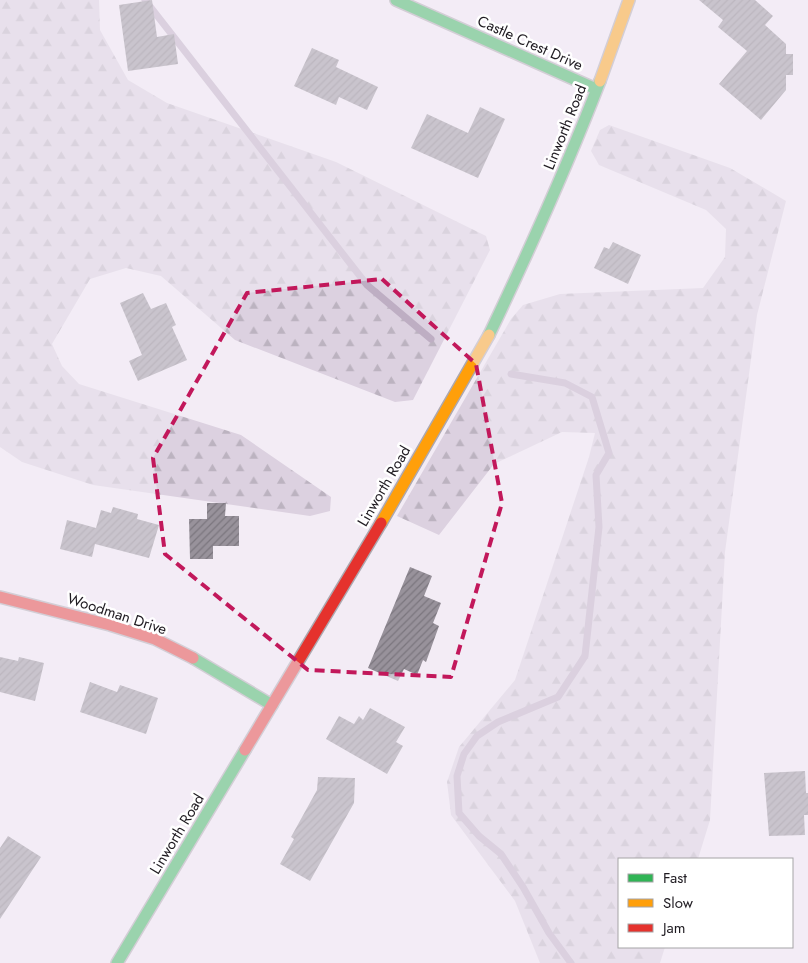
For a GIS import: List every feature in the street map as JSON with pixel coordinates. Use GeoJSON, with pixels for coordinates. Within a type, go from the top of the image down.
{"type":"FeatureCollection","features":[{"type":"Feature","properties":{"kind":"main road","name":"Castle Crest Drive"},"geometry":{"type":"LineString","coordinates":[[396,0],[596,89]]}},
{"type":"Feature","properties":{"kind":"main road","name":"Linworth Road"},"geometry":{"type":"LineString","coordinates":[[117,963],[385,515],[488,337],[531,247],[574,148],[629,0]]}},
{"type":"Feature","properties":{"kind":"main road","name":"Woodman Drive"},"geometry":{"type":"LineString","coordinates":[[0,597],[110,625],[155,640],[193,658],[272,705]]}},
{"type":"Feature","properties":{"kind":"highlighted area"},"geometry":{"type":"Polygon","coordinates":[[[382,279],[476,364],[502,503],[451,677],[308,670],[165,554],[153,458],[247,293],[382,279]]]}},
{"type":"Feature","properties":{"kind":"green space"},"geometry":{"type":"Polygon","coordinates":[[[0,0],[99,0],[100,30],[128,80],[167,103],[336,162],[486,236],[490,250],[413,400],[395,402],[235,340],[161,276],[126,268],[90,279],[52,344],[62,366],[79,384],[241,435],[331,497],[330,511],[310,516],[93,485],[22,462],[0,447],[0,0]]]}},
{"type":"Feature","properties":{"kind":"green space"},"geometry":{"type":"Polygon","coordinates":[[[609,125],[730,168],[786,201],[757,315],[725,552],[710,820],[698,858],[618,858],[618,948],[665,948],[660,963],[540,963],[515,901],[451,815],[447,782],[459,747],[515,680],[589,457],[595,433],[562,432],[494,464],[439,535],[397,516],[511,319],[523,305],[560,294],[703,288],[725,257],[726,229],[706,210],[599,165],[591,151],[600,130],[609,125]]]}},
{"type":"Feature","properties":{"kind":"building"},"geometry":{"type":"Polygon","coordinates":[[[152,0],[157,37],[174,34],[178,64],[128,71],[119,5],[152,0]]]}},
{"type":"Feature","properties":{"kind":"building"},"geometry":{"type":"Polygon","coordinates":[[[699,0],[755,0],[773,16],[765,25],[786,44],[786,54],[793,54],[793,75],[786,75],[786,90],[761,120],[719,84],[747,51],[718,27],[723,20],[699,0]]]}},
{"type":"Feature","properties":{"kind":"building"},"geometry":{"type":"Polygon","coordinates":[[[312,48],[339,60],[336,67],[378,87],[367,110],[339,97],[336,105],[294,86],[312,48]]]}},
{"type":"Feature","properties":{"kind":"building"},"geometry":{"type":"Polygon","coordinates":[[[480,107],[505,119],[478,178],[411,148],[427,114],[468,133],[480,107]]]}},
{"type":"Feature","properties":{"kind":"building"},"geometry":{"type":"Polygon","coordinates":[[[613,242],[641,255],[628,284],[594,268],[604,247],[609,249],[613,242]]]}},
{"type":"Feature","properties":{"kind":"building"},"geometry":{"type":"Polygon","coordinates":[[[143,293],[151,309],[166,303],[176,325],[172,327],[187,360],[138,381],[129,361],[142,355],[120,303],[143,293]]]}},
{"type":"Feature","properties":{"kind":"building"},"geometry":{"type":"Polygon","coordinates":[[[207,503],[226,503],[225,516],[239,516],[239,546],[213,546],[213,559],[190,559],[189,519],[207,519],[207,503]]]}},
{"type":"Feature","properties":{"kind":"building"},"geometry":{"type":"Polygon","coordinates":[[[113,507],[138,514],[137,519],[159,525],[149,558],[95,544],[92,557],[60,549],[67,520],[96,528],[101,510],[111,513],[113,507]]]}},
{"type":"Feature","properties":{"kind":"building"},"geometry":{"type":"Polygon","coordinates":[[[410,567],[432,576],[424,596],[441,603],[433,623],[439,626],[426,662],[423,660],[417,675],[404,669],[398,681],[368,668],[410,567]]]}},
{"type":"Feature","properties":{"kind":"building"},"geometry":{"type":"Polygon","coordinates":[[[0,657],[18,661],[19,657],[44,663],[35,701],[0,692],[0,657]]]}},
{"type":"Feature","properties":{"kind":"building"},"geometry":{"type":"Polygon","coordinates":[[[90,682],[117,692],[120,685],[158,698],[146,734],[80,712],[90,682]]]}},
{"type":"Feature","properties":{"kind":"building"},"geometry":{"type":"Polygon","coordinates":[[[370,708],[405,727],[396,742],[403,746],[387,774],[326,739],[339,716],[354,724],[359,716],[363,720],[370,708]]]}},
{"type":"Feature","properties":{"kind":"building"},"geometry":{"type":"Polygon","coordinates":[[[805,771],[808,815],[804,815],[805,835],[769,836],[764,773],[805,771]]]}},
{"type":"Feature","properties":{"kind":"building"},"geometry":{"type":"Polygon","coordinates":[[[318,777],[355,778],[354,803],[310,881],[280,864],[294,839],[291,837],[317,790],[318,777]]]}},
{"type":"Feature","properties":{"kind":"building"},"geometry":{"type":"Polygon","coordinates":[[[8,836],[41,857],[0,919],[0,848],[8,836]]]}},
{"type":"Feature","properties":{"kind":"waterway"},"geometry":{"type":"LineString","coordinates":[[145,0],[367,285],[431,339]]}},
{"type":"Feature","properties":{"kind":"waterway"},"geometry":{"type":"LineString","coordinates":[[511,374],[565,383],[592,397],[609,453],[596,475],[599,527],[585,656],[558,697],[498,722],[477,736],[464,754],[457,776],[459,813],[479,836],[501,854],[523,887],[549,933],[571,963]]}},
{"type":"Feature","properties":{"kind":"traffic: fast"},"geometry":{"type":"LineString","coordinates":[[396,0],[596,89]]}},
{"type":"Feature","properties":{"kind":"traffic: fast"},"geometry":{"type":"LineString","coordinates":[[489,335],[547,209],[600,81]]}},
{"type":"Feature","properties":{"kind":"traffic: fast"},"geometry":{"type":"LineString","coordinates":[[193,658],[272,705]]}},
{"type":"Feature","properties":{"kind":"traffic: fast"},"geometry":{"type":"LineString","coordinates":[[117,963],[245,750]]}},
{"type":"Feature","properties":{"kind":"traffic: slow"},"geometry":{"type":"LineString","coordinates":[[600,81],[629,0]]}},
{"type":"Feature","properties":{"kind":"traffic: slow"},"geometry":{"type":"LineString","coordinates":[[381,523],[489,335]]}},
{"type":"Feature","properties":{"kind":"traffic: jam"},"geometry":{"type":"LineString","coordinates":[[245,750],[381,523]]}},
{"type":"Feature","properties":{"kind":"traffic: jam"},"geometry":{"type":"LineString","coordinates":[[0,597],[110,625],[155,639],[193,658]]}}]}
